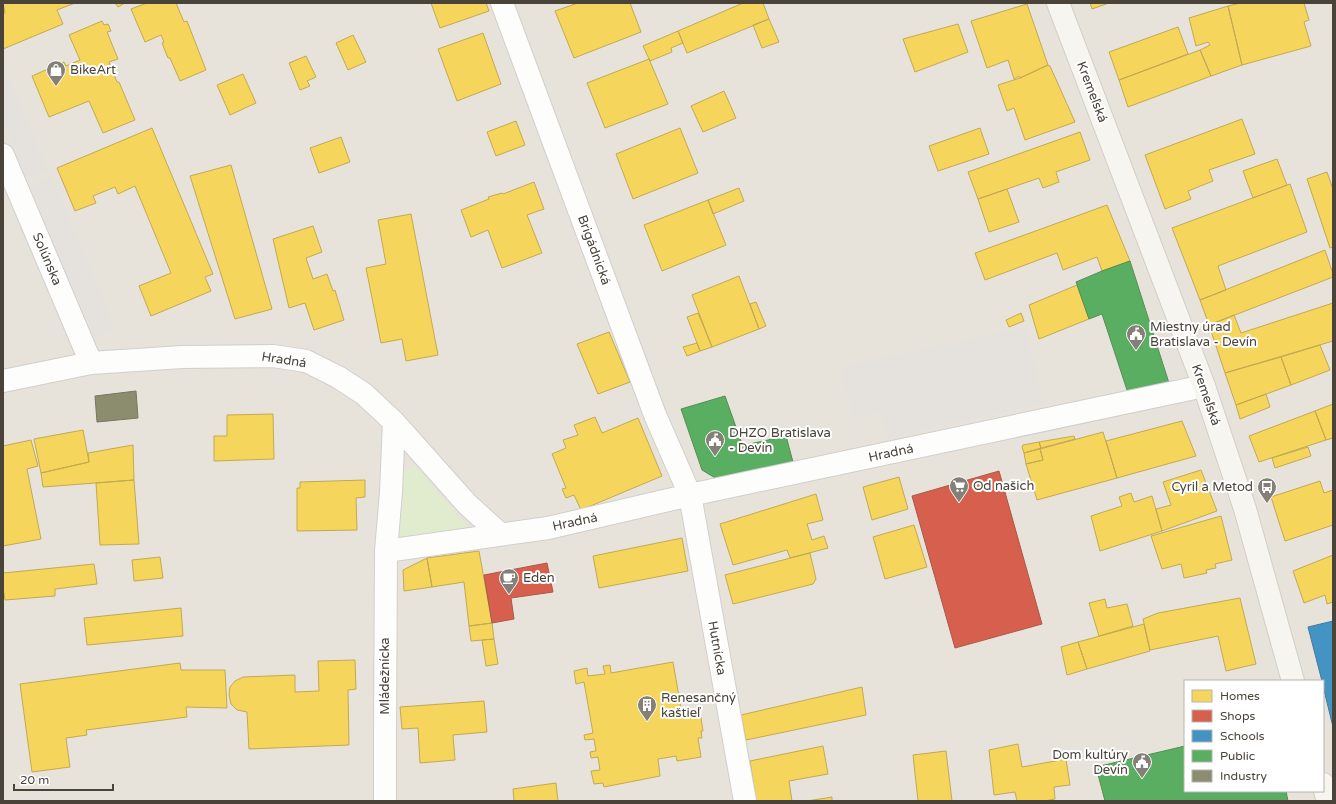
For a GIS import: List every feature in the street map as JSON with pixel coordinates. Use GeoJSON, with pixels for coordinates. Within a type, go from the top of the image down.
{"type":"FeatureCollection","features":[{"type":"Feature","properties":{"kind":"street","name":"Brigádnická"},"geometry":{"type":"LineString","coordinates":[[502,3],[655,415],[690,495]]}},
{"type":"Feature","properties":{"kind":"street","name":"Kremeľská"},"geometry":{"type":"LineString","coordinates":[[1058,3],[1204,386],[1245,509],[1293,680]]}},
{"type":"Feature","properties":{"kind":"street","name":"Solúnska"},"geometry":{"type":"LineString","coordinates":[[3,155],[91,363]]}},
{"type":"Feature","properties":{"kind":"street","name":"Hradná"},"geometry":{"type":"LineString","coordinates":[[3,380],[91,363],[182,357],[246,355],[273,356],[306,361],[338,377],[364,394],[394,422],[467,504],[500,534],[548,528],[690,495],[1204,386]]}},
{"type":"Feature","properties":{"kind":"street","name":"Mládežnícka"},"geometry":{"type":"LineString","coordinates":[[386,801],[386,551],[391,492],[394,422]]}},
{"type":"Feature","properties":{"kind":"street","name":"Hutnícka"},"geometry":{"type":"LineString","coordinates":[[690,495],[745,801]]}},
{"type":"Feature","properties":{"kind":"street"},"geometry":{"type":"LineString","coordinates":[[386,551],[500,534]]}},
{"type":"Feature","properties":{"kind":"street"},"geometry":{"type":"LineString","coordinates":[[1324,787],[1328,801]]}},
{"type":"Feature","properties":{"kind":"shaded area"},"geometry":{"type":"Polygon","coordinates":[[[3,3],[1333,3],[1333,801],[3,801],[3,3]]]}},
{"type":"Feature","properties":{"kind":"shaded area"},"geometry":{"type":"Polygon","coordinates":[[[9,78],[48,171],[27,180],[3,122],[3,81],[9,78]]]}},
{"type":"Feature","properties":{"kind":"shaded area"},"geometry":{"type":"Polygon","coordinates":[[[52,177],[115,328],[94,338],[30,186],[52,177]]]}},
{"type":"Feature","properties":{"kind":"shaded area"},"geometry":{"type":"Polygon","coordinates":[[[1026,327],[1043,404],[888,438],[882,412],[853,419],[841,367],[1026,327]]]}},
{"type":"Feature","properties":{"kind":"green space"},"geometry":{"type":"Polygon","coordinates":[[[415,466],[471,530],[395,544],[401,472],[415,466]]]}},
{"type":"Feature","properties":{"kind":"building: Homes"},"geometry":{"type":"Polygon","coordinates":[[[3,3],[75,3],[57,10],[63,24],[3,49],[3,14],[5,13],[3,3]]]}},
{"type":"Feature","properties":{"kind":"building: Homes"},"geometry":{"type":"Polygon","coordinates":[[[115,3],[125,3],[118,7],[115,3]]]}},
{"type":"Feature","properties":{"kind":"building: Homes"},"geometry":{"type":"Polygon","coordinates":[[[147,3],[176,3],[184,22],[187,21],[206,70],[180,81],[170,58],[168,58],[162,43],[164,42],[161,35],[145,42],[131,9],[147,3]]]}},
{"type":"Feature","properties":{"kind":"building: Homes"},"geometry":{"type":"Polygon","coordinates":[[[431,3],[486,3],[489,11],[440,28],[431,3]]]}},
{"type":"Feature","properties":{"kind":"building: Homes"},"geometry":{"type":"Polygon","coordinates":[[[578,3],[630,3],[641,32],[574,58],[555,11],[578,3]]]}},
{"type":"Feature","properties":{"kind":"building: Homes"},"geometry":{"type":"Polygon","coordinates":[[[743,3],[763,3],[769,19],[687,53],[678,31],[743,3]]]}},
{"type":"Feature","properties":{"kind":"building: Homes"},"geometry":{"type":"Polygon","coordinates":[[[1090,3],[1109,3],[1092,9],[1090,3]]]}},
{"type":"Feature","properties":{"kind":"building: Homes"},"geometry":{"type":"Polygon","coordinates":[[[1241,3],[1304,3],[1309,20],[1304,22],[1311,46],[1242,65],[1228,6],[1241,3]]]}},
{"type":"Feature","properties":{"kind":"building: Homes"},"geometry":{"type":"Polygon","coordinates":[[[1027,4],[1048,65],[1020,78],[1019,76],[1014,79],[1008,60],[987,68],[971,21],[1027,4]]]}},
{"type":"Feature","properties":{"kind":"building: Homes"},"geometry":{"type":"Polygon","coordinates":[[[1228,6],[1242,65],[1211,76],[1200,50],[1210,45],[1208,42],[1196,46],[1189,18],[1228,6]]]}},
{"type":"Feature","properties":{"kind":"building: Homes"},"geometry":{"type":"Polygon","coordinates":[[[769,19],[779,42],[762,48],[753,25],[769,19]]]}},
{"type":"Feature","properties":{"kind":"building: Homes"},"geometry":{"type":"Polygon","coordinates":[[[102,21],[104,25],[108,24],[111,31],[107,32],[118,59],[109,62],[135,120],[103,133],[89,101],[49,117],[32,76],[64,62],[66,66],[80,60],[69,35],[102,21]]]}},
{"type":"Feature","properties":{"kind":"building: Homes"},"geometry":{"type":"Polygon","coordinates":[[[958,24],[968,52],[915,72],[903,39],[958,24]]]}},
{"type":"Feature","properties":{"kind":"building: Homes"},"geometry":{"type":"Polygon","coordinates":[[[1178,27],[1188,54],[1119,80],[1109,52],[1178,27]]]}},
{"type":"Feature","properties":{"kind":"building: Homes"},"geometry":{"type":"Polygon","coordinates":[[[678,31],[683,43],[671,48],[672,52],[650,61],[643,46],[678,31]]]}},
{"type":"Feature","properties":{"kind":"building: Homes"},"geometry":{"type":"Polygon","coordinates":[[[483,33],[501,84],[457,101],[438,49],[483,33]]]}},
{"type":"Feature","properties":{"kind":"building: Homes"},"geometry":{"type":"Polygon","coordinates":[[[353,35],[366,62],[348,70],[336,43],[353,35]]]}},
{"type":"Feature","properties":{"kind":"building: Homes"},"geometry":{"type":"Polygon","coordinates":[[[1200,50],[1211,76],[1128,107],[1119,80],[1200,50]]]}},
{"type":"Feature","properties":{"kind":"building: Homes"},"geometry":{"type":"Polygon","coordinates":[[[306,56],[316,77],[307,81],[310,86],[300,90],[289,63],[306,56]]]}},
{"type":"Feature","properties":{"kind":"building: Homes"},"geometry":{"type":"Polygon","coordinates":[[[649,59],[668,104],[605,128],[587,83],[649,59]]]}},
{"type":"Feature","properties":{"kind":"building: Homes"},"geometry":{"type":"Polygon","coordinates":[[[1048,65],[1050,66],[1075,122],[1025,140],[1014,108],[1007,111],[998,85],[1020,78],[1048,65]]]}},
{"type":"Feature","properties":{"kind":"building: Homes"},"geometry":{"type":"Polygon","coordinates":[[[243,74],[256,103],[230,115],[217,85],[243,74]]]}},
{"type":"Feature","properties":{"kind":"building: Homes"},"geometry":{"type":"Polygon","coordinates":[[[724,91],[736,118],[703,132],[691,106],[724,91]]]}},
{"type":"Feature","properties":{"kind":"building: Homes"},"geometry":{"type":"Polygon","coordinates":[[[1242,119],[1255,154],[1209,170],[1213,181],[1188,191],[1191,199],[1165,209],[1145,155],[1242,119]]]}},
{"type":"Feature","properties":{"kind":"building: Homes"},"geometry":{"type":"Polygon","coordinates":[[[516,121],[525,145],[496,156],[487,132],[516,121]]]}},
{"type":"Feature","properties":{"kind":"building: Homes"},"geometry":{"type":"Polygon","coordinates":[[[152,128],[213,274],[205,277],[211,291],[151,316],[139,286],[171,273],[135,186],[118,194],[115,187],[93,196],[96,203],[75,211],[57,168],[152,128]]]}},
{"type":"Feature","properties":{"kind":"building: Homes"},"geometry":{"type":"Polygon","coordinates":[[[680,128],[698,173],[633,199],[616,154],[680,128]]]}},
{"type":"Feature","properties":{"kind":"building: Homes"},"geometry":{"type":"Polygon","coordinates":[[[980,128],[989,154],[938,171],[929,146],[980,128]]]}},
{"type":"Feature","properties":{"kind":"building: Homes"},"geometry":{"type":"Polygon","coordinates":[[[1080,132],[1090,160],[1056,172],[1059,182],[1043,188],[1039,178],[978,199],[968,172],[1080,132]]]}},
{"type":"Feature","properties":{"kind":"building: Homes"},"geometry":{"type":"Polygon","coordinates":[[[341,137],[350,162],[319,173],[310,148],[341,137]]]}},
{"type":"Feature","properties":{"kind":"building: Homes"},"geometry":{"type":"Polygon","coordinates":[[[1277,159],[1287,185],[1253,198],[1243,171],[1277,159]]]}},
{"type":"Feature","properties":{"kind":"building: Homes"},"geometry":{"type":"Polygon","coordinates":[[[231,165],[272,309],[235,319],[190,176],[231,165]]]}},
{"type":"Feature","properties":{"kind":"building: Homes"},"geometry":{"type":"Polygon","coordinates":[[[1327,172],[1333,189],[1333,247],[1330,248],[1307,179],[1327,172]]]}},
{"type":"Feature","properties":{"kind":"building: Homes"},"geometry":{"type":"Polygon","coordinates":[[[534,182],[544,209],[527,215],[542,253],[502,268],[488,230],[471,237],[461,210],[489,199],[488,197],[503,194],[534,182]]]}},
{"type":"Feature","properties":{"kind":"building: Homes"},"geometry":{"type":"Polygon","coordinates":[[[1290,184],[1307,232],[1218,266],[1226,290],[1200,300],[1172,228],[1290,184]]]}},
{"type":"Feature","properties":{"kind":"building: Homes"},"geometry":{"type":"Polygon","coordinates":[[[739,188],[744,201],[713,214],[708,200],[739,188]]]}},
{"type":"Feature","properties":{"kind":"building: Homes"},"geometry":{"type":"Polygon","coordinates":[[[1007,189],[1019,222],[989,232],[978,199],[1007,189]]]}},
{"type":"Feature","properties":{"kind":"building: Homes"},"geometry":{"type":"Polygon","coordinates":[[[708,200],[726,245],[662,271],[644,225],[708,200]]]}},
{"type":"Feature","properties":{"kind":"building: Homes"},"geometry":{"type":"Polygon","coordinates":[[[1107,205],[1130,261],[1102,271],[1097,257],[1063,270],[1057,253],[985,280],[975,253],[1107,205]]]}},
{"type":"Feature","properties":{"kind":"building: Homes"},"geometry":{"type":"Polygon","coordinates":[[[411,214],[438,355],[406,361],[402,339],[381,343],[366,268],[386,264],[378,220],[411,214]]]}},
{"type":"Feature","properties":{"kind":"building: Homes"},"geometry":{"type":"Polygon","coordinates":[[[313,226],[322,252],[306,258],[313,279],[327,274],[333,291],[335,290],[344,320],[314,330],[305,303],[289,308],[273,239],[313,226]]]}},
{"type":"Feature","properties":{"kind":"building: Homes"},"geometry":{"type":"Polygon","coordinates":[[[1325,250],[1333,277],[1209,325],[1200,300],[1325,250]]]}},
{"type":"Feature","properties":{"kind":"building: Homes"},"geometry":{"type":"Polygon","coordinates":[[[739,276],[759,329],[712,347],[692,295],[739,276]]]}},
{"type":"Feature","properties":{"kind":"building: Homes"},"geometry":{"type":"Polygon","coordinates":[[[1077,285],[1089,319],[1039,339],[1029,305],[1077,285]]]}},
{"type":"Feature","properties":{"kind":"building: Homes"},"geometry":{"type":"Polygon","coordinates":[[[756,302],[766,326],[759,329],[750,304],[756,302]]]}},
{"type":"Feature","properties":{"kind":"building: Homes"},"geometry":{"type":"Polygon","coordinates":[[[1333,303],[1333,341],[1225,373],[1209,325],[1234,315],[1241,333],[1333,303]]]}},
{"type":"Feature","properties":{"kind":"building: Homes"},"geometry":{"type":"Polygon","coordinates":[[[698,313],[712,347],[700,351],[687,317],[698,313]]]}},
{"type":"Feature","properties":{"kind":"building: Homes"},"geometry":{"type":"Polygon","coordinates":[[[1021,313],[1024,321],[1009,327],[1006,320],[1021,313]]]}},
{"type":"Feature","properties":{"kind":"building: Homes"},"geometry":{"type":"Polygon","coordinates":[[[609,332],[630,382],[598,394],[577,344],[609,332]]]}},
{"type":"Feature","properties":{"kind":"building: Homes"},"geometry":{"type":"Polygon","coordinates":[[[697,343],[700,351],[687,356],[683,347],[697,343]]]}},
{"type":"Feature","properties":{"kind":"building: Homes"},"geometry":{"type":"Polygon","coordinates":[[[1320,345],[1330,370],[1291,385],[1281,357],[1320,345]]]}},
{"type":"Feature","properties":{"kind":"building: Homes"},"geometry":{"type":"Polygon","coordinates":[[[1281,357],[1291,385],[1236,405],[1225,373],[1281,357]]]}},
{"type":"Feature","properties":{"kind":"building: Homes"},"geometry":{"type":"Polygon","coordinates":[[[1266,394],[1270,407],[1240,419],[1236,405],[1266,394]]]}},
{"type":"Feature","properties":{"kind":"building: Homes"},"geometry":{"type":"Polygon","coordinates":[[[1333,404],[1333,438],[1326,440],[1315,411],[1333,404]]]}},
{"type":"Feature","properties":{"kind":"building: Homes"},"geometry":{"type":"Polygon","coordinates":[[[1315,411],[1326,440],[1259,462],[1249,436],[1315,411]]]}},
{"type":"Feature","properties":{"kind":"building: Homes"},"geometry":{"type":"Polygon","coordinates":[[[273,414],[274,459],[214,461],[214,436],[227,436],[227,415],[273,414]]]}},
{"type":"Feature","properties":{"kind":"building: Homes"},"geometry":{"type":"Polygon","coordinates":[[[595,417],[602,433],[638,418],[662,476],[581,510],[574,495],[566,498],[562,489],[566,488],[552,454],[566,448],[563,440],[578,435],[574,425],[595,417]]]}},
{"type":"Feature","properties":{"kind":"building: Homes"},"geometry":{"type":"Polygon","coordinates":[[[1182,421],[1196,456],[1117,478],[1106,441],[1182,421]]]}},
{"type":"Feature","properties":{"kind":"building: Homes"},"geometry":{"type":"Polygon","coordinates":[[[83,430],[89,462],[41,473],[34,439],[83,430]]]}},
{"type":"Feature","properties":{"kind":"building: Homes"},"geometry":{"type":"Polygon","coordinates":[[[1103,432],[1117,478],[1037,500],[1026,464],[1043,460],[1040,449],[1103,432]]]}},
{"type":"Feature","properties":{"kind":"building: Homes"},"geometry":{"type":"Polygon","coordinates":[[[1074,436],[1075,439],[1041,448],[1039,442],[1074,436]]]}},
{"type":"Feature","properties":{"kind":"building: Homes"},"geometry":{"type":"Polygon","coordinates":[[[31,440],[38,466],[27,469],[41,539],[3,546],[3,446],[31,440]]]}},
{"type":"Feature","properties":{"kind":"building: Homes"},"geometry":{"type":"Polygon","coordinates":[[[1039,442],[1041,448],[1024,453],[1022,447],[1023,445],[1039,442]]]}},
{"type":"Feature","properties":{"kind":"building: Homes"},"geometry":{"type":"Polygon","coordinates":[[[133,445],[134,480],[43,487],[41,473],[89,462],[88,453],[133,445]]]}},
{"type":"Feature","properties":{"kind":"building: Homes"},"geometry":{"type":"Polygon","coordinates":[[[1308,447],[1311,456],[1275,468],[1272,458],[1308,447]]]}},
{"type":"Feature","properties":{"kind":"building: Homes"},"geometry":{"type":"Polygon","coordinates":[[[1040,449],[1043,460],[1026,464],[1024,453],[1040,449]]]}},
{"type":"Feature","properties":{"kind":"building: Homes"},"geometry":{"type":"Polygon","coordinates":[[[1201,470],[1217,511],[1162,531],[1156,509],[1171,505],[1163,482],[1201,470]]]}},
{"type":"Feature","properties":{"kind":"building: Homes"},"geometry":{"type":"Polygon","coordinates":[[[899,477],[908,509],[872,520],[863,487],[899,477]]]}},
{"type":"Feature","properties":{"kind":"building: Homes"},"geometry":{"type":"Polygon","coordinates":[[[134,480],[139,544],[100,545],[96,483],[134,480]]]}},
{"type":"Feature","properties":{"kind":"building: Homes"},"geometry":{"type":"Polygon","coordinates":[[[365,480],[365,497],[356,498],[357,530],[297,531],[297,488],[300,488],[300,482],[365,480]]]}},
{"type":"Feature","properties":{"kind":"building: Homes"},"geometry":{"type":"Polygon","coordinates":[[[1320,481],[1324,493],[1333,490],[1333,525],[1285,541],[1271,497],[1320,481]]]}},
{"type":"Feature","properties":{"kind":"building: Homes"},"geometry":{"type":"Polygon","coordinates":[[[1131,493],[1134,502],[1152,496],[1162,531],[1100,551],[1091,516],[1122,506],[1119,497],[1131,493]]]}},
{"type":"Feature","properties":{"kind":"building: Homes"},"geometry":{"type":"Polygon","coordinates":[[[816,494],[823,520],[807,524],[812,540],[824,536],[828,548],[790,558],[787,550],[733,565],[720,524],[816,494]]]}},
{"type":"Feature","properties":{"kind":"building: Homes"},"geometry":{"type":"Polygon","coordinates":[[[1221,516],[1232,560],[1215,564],[1216,568],[1206,570],[1207,573],[1184,578],[1181,564],[1162,569],[1151,536],[1221,516]]]}},
{"type":"Feature","properties":{"kind":"building: Homes"},"geometry":{"type":"Polygon","coordinates":[[[914,525],[927,567],[885,579],[873,537],[914,525]]]}},
{"type":"Feature","properties":{"kind":"building: Homes"},"geometry":{"type":"Polygon","coordinates":[[[682,538],[688,571],[599,588],[593,556],[682,538]]]}},
{"type":"Feature","properties":{"kind":"building: Homes"},"geometry":{"type":"Polygon","coordinates":[[[479,551],[492,623],[469,626],[464,582],[432,587],[427,558],[479,551]]]}},
{"type":"Feature","properties":{"kind":"building: Homes"},"geometry":{"type":"Polygon","coordinates":[[[810,553],[816,579],[813,584],[733,604],[725,575],[810,553]]]}},
{"type":"Feature","properties":{"kind":"building: Homes"},"geometry":{"type":"Polygon","coordinates":[[[1333,555],[1333,602],[1327,604],[1325,595],[1304,603],[1293,571],[1333,555]]]}},
{"type":"Feature","properties":{"kind":"building: Homes"},"geometry":{"type":"Polygon","coordinates":[[[160,557],[163,578],[134,581],[132,560],[160,557]]]}},
{"type":"Feature","properties":{"kind":"building: Homes"},"geometry":{"type":"Polygon","coordinates":[[[427,558],[432,587],[404,591],[403,570],[427,558]]]}},
{"type":"Feature","properties":{"kind":"building: Homes"},"geometry":{"type":"Polygon","coordinates":[[[94,564],[97,584],[55,589],[55,596],[5,600],[3,573],[94,564]]]}},
{"type":"Feature","properties":{"kind":"building: Homes"},"geometry":{"type":"Polygon","coordinates":[[[1240,598],[1256,664],[1226,671],[1218,636],[1150,650],[1143,619],[1158,613],[1240,598]]]}},
{"type":"Feature","properties":{"kind":"building: Homes"},"geometry":{"type":"Polygon","coordinates":[[[1105,599],[1107,608],[1127,604],[1133,626],[1099,636],[1089,603],[1105,599]]]}},
{"type":"Feature","properties":{"kind":"building: Homes"},"geometry":{"type":"Polygon","coordinates":[[[181,608],[183,636],[87,645],[84,618],[181,608]]]}},
{"type":"Feature","properties":{"kind":"building: Homes"},"geometry":{"type":"Polygon","coordinates":[[[492,623],[494,639],[471,641],[469,626],[492,623]]]}},
{"type":"Feature","properties":{"kind":"building: Homes"},"geometry":{"type":"Polygon","coordinates":[[[1144,624],[1150,651],[1087,669],[1078,642],[1144,624]]]}},
{"type":"Feature","properties":{"kind":"building: Homes"},"geometry":{"type":"Polygon","coordinates":[[[494,639],[498,664],[486,666],[482,640],[494,639]]]}},
{"type":"Feature","properties":{"kind":"building: Homes"},"geometry":{"type":"Polygon","coordinates":[[[1078,642],[1087,669],[1067,675],[1061,647],[1078,642]]]}},
{"type":"Feature","properties":{"kind":"building: Homes"},"geometry":{"type":"Polygon","coordinates":[[[355,660],[356,689],[348,690],[349,745],[249,749],[247,712],[237,710],[231,704],[229,695],[230,687],[235,681],[243,677],[295,675],[295,692],[319,691],[318,661],[355,660]]]}},
{"type":"Feature","properties":{"kind":"building: Homes","name":"Renesančný kaštieľ"},"geometry":{"type":"Polygon","coordinates":[[[673,662],[682,714],[700,712],[703,731],[701,731],[702,738],[698,738],[701,757],[677,761],[676,756],[658,759],[660,776],[604,787],[603,783],[594,784],[591,771],[600,770],[598,757],[591,758],[590,752],[596,751],[594,739],[585,740],[584,735],[593,733],[584,682],[576,684],[574,671],[587,668],[588,676],[605,674],[603,666],[610,665],[611,673],[673,662]]]}},
{"type":"Feature","properties":{"kind":"building: Homes"},"geometry":{"type":"Polygon","coordinates":[[[180,663],[181,670],[225,670],[227,708],[186,707],[187,717],[86,730],[87,735],[66,738],[70,767],[32,772],[20,684],[180,663]]]}},
{"type":"Feature","properties":{"kind":"building: Homes"},"geometry":{"type":"Polygon","coordinates":[[[862,687],[866,715],[746,740],[741,715],[862,687]]]}},
{"type":"Feature","properties":{"kind":"building: Homes"},"geometry":{"type":"Polygon","coordinates":[[[484,701],[487,732],[453,735],[455,760],[420,763],[418,728],[402,729],[400,707],[484,701]]]}},
{"type":"Feature","properties":{"kind":"building: Homes"},"geometry":{"type":"Polygon","coordinates":[[[1018,744],[1022,767],[1066,759],[1070,785],[1054,787],[1055,799],[1044,801],[1017,801],[1015,792],[994,795],[989,750],[1018,744]]]}},
{"type":"Feature","properties":{"kind":"building: Homes"},"geometry":{"type":"Polygon","coordinates":[[[823,746],[828,774],[789,781],[792,801],[756,801],[750,761],[823,746]]]}},
{"type":"Feature","properties":{"kind":"building: Homes"},"geometry":{"type":"Polygon","coordinates":[[[946,751],[952,801],[918,801],[913,755],[946,751]]]}},
{"type":"Feature","properties":{"kind":"building: Homes"},"geometry":{"type":"Polygon","coordinates":[[[556,783],[558,801],[514,801],[513,789],[556,783]]]}},
{"type":"Feature","properties":{"kind":"building: Homes"},"geometry":{"type":"Polygon","coordinates":[[[832,797],[832,801],[807,801],[832,797]]]}},
{"type":"Feature","properties":{"kind":"building: Shops"},"geometry":{"type":"Polygon","coordinates":[[[999,471],[1042,624],[955,648],[912,496],[999,471]]]}},
{"type":"Feature","properties":{"kind":"building: Shops","name":"Eden"},"geometry":{"type":"Polygon","coordinates":[[[547,563],[553,592],[511,598],[514,619],[492,623],[484,575],[547,563]]]}},
{"type":"Feature","properties":{"kind":"building: Schools"},"geometry":{"type":"Polygon","coordinates":[[[1333,621],[1333,727],[1324,690],[1324,680],[1322,680],[1308,627],[1333,621]]]}},
{"type":"Feature","properties":{"kind":"building: Public","name":"Miestny úrad Bratislava - Devín"},"geometry":{"type":"Polygon","coordinates":[[[1130,261],[1169,383],[1128,393],[1102,314],[1089,319],[1076,282],[1130,261]]]}},
{"type":"Feature","properties":{"kind":"building: Public"},"geometry":{"type":"Polygon","coordinates":[[[725,396],[742,444],[745,445],[786,436],[793,462],[717,479],[702,470],[681,409],[725,396]]]}},
{"type":"Feature","properties":{"kind":"building: Public","name":"Dom kultúry Devín"},"geometry":{"type":"Polygon","coordinates":[[[1184,746],[1184,792],[1286,792],[1288,801],[1105,801],[1096,767],[1184,746]]]}},
{"type":"Feature","properties":{"kind":"building: Industry"},"geometry":{"type":"Polygon","coordinates":[[[136,391],[138,418],[97,422],[95,396],[136,391]]]}},
{"type":"Feature","properties":{"kind":"place","name":"BikeArt"},"geometry":{"type":"Point","coordinates":[56,87]}},
{"type":"Feature","properties":{"kind":"place","name":"Miestny úrad Bratislava - Devín"},"geometry":{"type":"Point","coordinates":[1136,351]}},
{"type":"Feature","properties":{"kind":"place","name":"DHZO Bratislava - Devín"},"geometry":{"type":"Point","coordinates":[715,457]}},
{"type":"Feature","properties":{"kind":"place","name":"Od našich"},"geometry":{"type":"Point","coordinates":[959,503]}},
{"type":"Feature","properties":{"kind":"place","name":"Cyril a Metod"},"geometry":{"type":"Point","coordinates":[1267,504]}},
{"type":"Feature","properties":{"kind":"place","name":"Eden"},"geometry":{"type":"Point","coordinates":[509,595]}},
{"type":"Feature","properties":{"kind":"place","name":"Renesančný kaštieľ"},"geometry":{"type":"Point","coordinates":[647,722]}},
{"type":"Feature","properties":{"kind":"place","name":"Dom kultúry Devín"},"geometry":{"type":"Point","coordinates":[1142,779]}}]}
